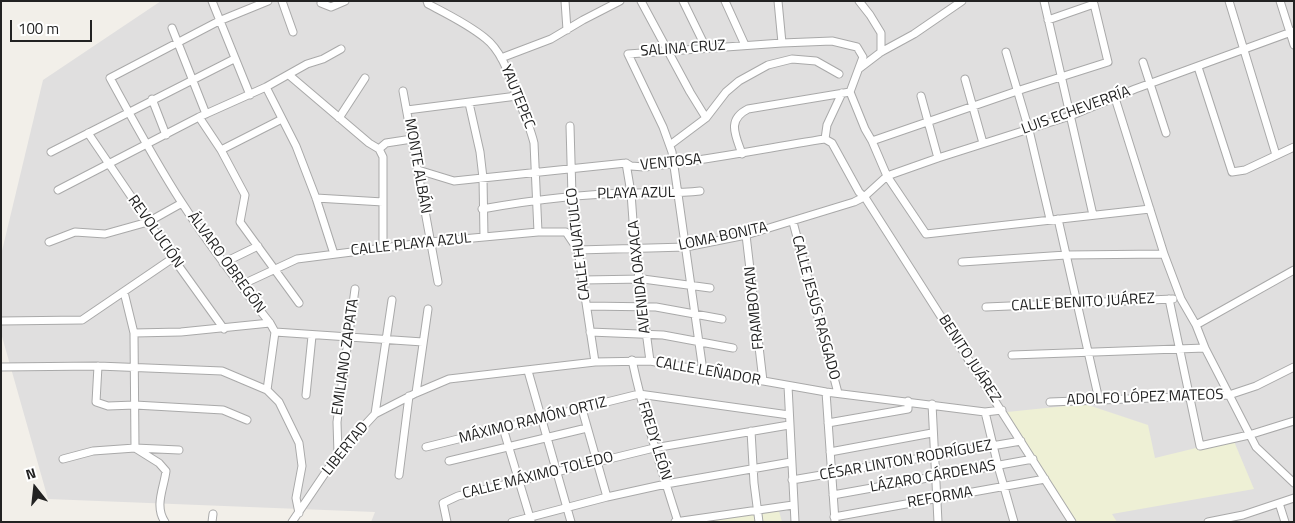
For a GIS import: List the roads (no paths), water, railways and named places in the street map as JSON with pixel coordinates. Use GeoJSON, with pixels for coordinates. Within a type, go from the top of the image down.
{"type":"FeatureCollection","features":[{"type":"Feature","properties":{"kind":"street"},"geometry":{"type":"LineString","coordinates":[[212,1],[250,95]]}},
{"type":"Feature","properties":{"kind":"street"},"geometry":{"type":"LineString","coordinates":[[178,44],[219,21],[268,1]]}},
{"type":"Feature","properties":{"kind":"street"},"geometry":{"type":"LineString","coordinates":[[282,1],[293,32]]}},
{"type":"Feature","properties":{"kind":"street"},"geometry":{"type":"LineString","coordinates":[[321,3],[331,8],[345,1]]}},
{"type":"Feature","properties":{"kind":"street","name":"YAUTEPEC"},"geometry":{"type":"LineString","coordinates":[[427,1],[428,4],[466,24],[487,39],[501,58],[509,74],[534,143],[538,232]]}},
{"type":"Feature","properties":{"kind":"street"},"geometry":{"type":"LineString","coordinates":[[565,1],[567,30]]}},
{"type":"Feature","properties":{"kind":"street"},"geometry":{"type":"LineString","coordinates":[[501,58],[552,39],[620,1]]}},
{"type":"Feature","properties":{"kind":"street"},"geometry":{"type":"LineString","coordinates":[[641,1],[706,118]]}},
{"type":"Feature","properties":{"kind":"street"},"geometry":{"type":"LineString","coordinates":[[683,1],[706,48]]}},
{"type":"Feature","properties":{"kind":"street"},"geometry":{"type":"LineString","coordinates":[[778,1],[782,42]]}},
{"type":"Feature","properties":{"kind":"street"},"geometry":{"type":"LineString","coordinates":[[859,1],[881,33],[881,52]]}},
{"type":"Feature","properties":{"kind":"street"},"geometry":{"type":"LineString","coordinates":[[864,197],[859,192],[832,143],[825,140],[827,125],[859,68],[962,1]]}},
{"type":"Feature","properties":{"kind":"street"},"geometry":{"type":"LineString","coordinates":[[1044,1],[1094,215]]}},
{"type":"Feature","properties":{"kind":"street"},"geometry":{"type":"LineString","coordinates":[[1077,1],[1078,10]]}},
{"type":"Feature","properties":{"kind":"street"},"geometry":{"type":"LineString","coordinates":[[1229,1],[1276,155]]}},
{"type":"Feature","properties":{"kind":"street"},"geometry":{"type":"LineString","coordinates":[[1280,1],[1292,32],[1294,45]]}},
{"type":"Feature","properties":{"kind":"street"},"geometry":{"type":"LineString","coordinates":[[728,2],[745,45]]}},
{"type":"Feature","properties":{"kind":"street"},"geometry":{"type":"LineString","coordinates":[[872,141],[1108,62],[1094,4],[1048,20]]}},
{"type":"Feature","properties":{"kind":"street"},"geometry":{"type":"LineString","coordinates":[[172,28],[192,80],[202,116],[244,195],[240,222],[299,303]]}},
{"type":"Feature","properties":{"kind":"street","name":"LUIS ECHEVERRÍA"},"geometry":{"type":"LineString","coordinates":[[864,197],[887,176],[1070,116],[1150,84],[1292,32]]}},
{"type":"Feature","properties":{"kind":"street","name":"SALINA CRUZ"},"geometry":{"type":"LineString","coordinates":[[679,194],[670,145],[628,54],[782,42],[832,41],[857,47],[863,57],[859,68]]}},
{"type":"Feature","properties":{"kind":"street","name":"ÁLVARO OBREGÓN"},"geometry":{"type":"LineString","coordinates":[[178,44],[110,78],[146,145],[182,203],[223,263],[275,332]]}},
{"type":"Feature","properties":{"kind":"street"},"geometry":{"type":"LineString","coordinates":[[58,190],[202,116],[250,95],[308,64],[341,50]]}},
{"type":"Feature","properties":{"kind":"street"},"geometry":{"type":"LineString","coordinates":[[1006,52],[1066,255],[1099,400]]}},
{"type":"Feature","properties":{"kind":"street"},"geometry":{"type":"LineString","coordinates":[[51,152],[234,59]]}},
{"type":"Feature","properties":{"kind":"street"},"geometry":{"type":"LineString","coordinates":[[670,145],[706,118],[726,92],[739,81],[768,65],[792,59],[816,61],[839,74]]}},
{"type":"Feature","properties":{"kind":"street"},"geometry":{"type":"LineString","coordinates":[[1142,62],[1166,133]]}},
{"type":"Feature","properties":{"kind":"street"},"geometry":{"type":"LineString","coordinates":[[1198,67],[1232,172],[1245,170],[1294,147]]}},
{"type":"Feature","properties":{"kind":"street"},"geometry":{"type":"LineString","coordinates":[[289,75],[379,149],[383,157],[383,247]]}},
{"type":"Feature","properties":{"kind":"street"},"geometry":{"type":"LineString","coordinates":[[339,118],[365,78]]}},
{"type":"Feature","properties":{"kind":"street"},"geometry":{"type":"LineString","coordinates":[[965,79],[983,143]]}},
{"type":"Feature","properties":{"kind":"street"},"geometry":{"type":"LineString","coordinates":[[266,87],[296,146],[316,198],[334,254]]}},
{"type":"Feature","properties":{"kind":"street","name":"MONTE ALBÁN"},"geometry":{"type":"LineString","coordinates":[[403,91],[438,282]]}},
{"type":"Feature","properties":{"kind":"street"},"geometry":{"type":"LineString","coordinates":[[846,92],[872,141],[887,176],[926,234],[1150,209]]}},
{"type":"Feature","properties":{"kind":"street"},"geometry":{"type":"LineString","coordinates":[[742,154],[734,124],[736,118],[742,112],[748,109],[846,92]]}},
{"type":"Feature","properties":{"kind":"street"},"geometry":{"type":"LineString","coordinates":[[407,110],[517,96]]}},
{"type":"Feature","properties":{"kind":"street"},"geometry":{"type":"LineString","coordinates":[[920,96],[938,158]]}},
{"type":"Feature","properties":{"kind":"street"},"geometry":{"type":"LineString","coordinates":[[1115,98],[1164,254],[1181,298],[1256,447],[1294,483]]}},
{"type":"Feature","properties":{"kind":"street"},"geometry":{"type":"LineString","coordinates":[[152,99],[166,134]]}},
{"type":"Feature","properties":{"kind":"street"},"geometry":{"type":"LineString","coordinates":[[469,103],[480,152],[483,178],[482,209],[484,237]]}},
{"type":"Feature","properties":{"kind":"street"},"geometry":{"type":"LineString","coordinates":[[221,150],[282,120]]}},
{"type":"Feature","properties":{"kind":"street","name":"CALLE HUATULCO"},"geometry":{"type":"LineString","coordinates":[[570,126],[572,196],[595,362]]}},
{"type":"Feature","properties":{"kind":"street","name":"REVOLUCIÓN"},"geometry":{"type":"LineString","coordinates":[[88,133],[224,329]]}},
{"type":"Feature","properties":{"kind":"street"},"geometry":{"type":"LineString","coordinates":[[379,149],[386,143],[412,139]]}},
{"type":"Feature","properties":{"kind":"street","name":"VENTOSA"},"geometry":{"type":"LineString","coordinates":[[418,170],[454,181],[626,163],[637,168],[742,154],[825,140]]}},
{"type":"Feature","properties":{"kind":"street","name":"AVENIDA OAXACA"},"geometry":{"type":"LineString","coordinates":[[626,163],[650,361]]}},
{"type":"Feature","properties":{"kind":"street","name":"PLAYA AZUL"},"geometry":{"type":"LineString","coordinates":[[482,209],[572,196],[631,193],[679,194],[700,191]]}},
{"type":"Feature","properties":{"kind":"street"},"geometry":{"type":"LineString","coordinates":[[679,194],[703,372]]}},
{"type":"Feature","properties":{"kind":"street","name":"LOMA BONITA"},"geometry":{"type":"LineString","coordinates":[[578,250],[686,247],[746,235],[793,222],[864,197]]}},
{"type":"Feature","properties":{"kind":"street","name":"BENITO JUÁREZ"},"geometry":{"type":"LineString","coordinates":[[864,197],[1072,522]]}},
{"type":"Feature","properties":{"kind":"street"},"geometry":{"type":"LineString","coordinates":[[316,198],[383,202]]}},
{"type":"Feature","properties":{"kind":"street","name":"ÁLVARO OBREGÓN"},"geometry":{"type":"LineString","coordinates":[[49,242],[75,232],[105,234],[148,222],[182,203]]}},
{"type":"Feature","properties":{"kind":"street","name":"CALLE JESÚS RASGADO"},"geometry":{"type":"LineString","coordinates":[[793,222],[838,393]]}},
{"type":"Feature","properties":{"kind":"street","name":"CALLE PLAYA AZUL"},"geometry":{"type":"LineString","coordinates":[[241,286],[297,259],[383,247],[538,232],[566,232],[578,250]]}},
{"type":"Feature","properties":{"kind":"street","name":"FRAMBOYAN"},"geometry":{"type":"LineString","coordinates":[[746,235],[763,381]]}},
{"type":"Feature","properties":{"kind":"street"},"geometry":{"type":"LineString","coordinates":[[223,263],[258,246]]}},
{"type":"Feature","properties":{"kind":"street"},"geometry":{"type":"LineString","coordinates":[[962,262],[1066,255],[1164,254]]}},
{"type":"Feature","properties":{"kind":"street"},"geometry":{"type":"LineString","coordinates":[[1,321],[82,320],[173,258]]}},
{"type":"Feature","properties":{"kind":"street"},"geometry":{"type":"LineString","coordinates":[[1196,325],[1294,270]]}},
{"type":"Feature","properties":{"kind":"street"},"geometry":{"type":"LineString","coordinates":[[583,280],[639,279],[710,288]]}},
{"type":"Feature","properties":{"kind":"street","name":"EMILIANO ZAPATA"},"geometry":{"type":"LineString","coordinates":[[338,454],[337,422],[355,289]]}},
{"type":"Feature","properties":{"kind":"street"},"geometry":{"type":"LineString","coordinates":[[124,292],[134,333],[135,448]]}},
{"type":"Feature","properties":{"kind":"street","name":"CALLE BENITO JUÁREZ"},"geometry":{"type":"LineString","coordinates":[[986,308],[1181,298]]}},
{"type":"Feature","properties":{"kind":"street"},"geometry":{"type":"LineString","coordinates":[[1169,299],[1200,446],[1249,435],[1294,421]]}},
{"type":"Feature","properties":{"kind":"street"},"geometry":{"type":"LineString","coordinates":[[375,414],[392,300]]}},
{"type":"Feature","properties":{"kind":"street"},"geometry":{"type":"LineString","coordinates":[[587,306],[642,306],[722,319]]}},
{"type":"Feature","properties":{"kind":"street"},"geometry":{"type":"LineString","coordinates":[[399,475],[428,309]]}},
{"type":"Feature","properties":{"kind":"street"},"geometry":{"type":"LineString","coordinates":[[134,333],[224,329],[270,323]]}},
{"type":"Feature","properties":{"kind":"street"},"geometry":{"type":"LineString","coordinates":[[267,390],[275,332],[423,342]]}},
{"type":"Feature","properties":{"kind":"street"},"geometry":{"type":"LineString","coordinates":[[590,332],[646,334],[699,340],[733,348]]}},
{"type":"Feature","properties":{"kind":"street"},"geometry":{"type":"LineString","coordinates":[[306,395],[312,336]]}},
{"type":"Feature","properties":{"kind":"street"},"geometry":{"type":"LineString","coordinates":[[1012,355],[1205,348]]}},
{"type":"Feature","properties":{"kind":"street","name":"CALLE LEÑADOR"},"geometry":{"type":"LineString","coordinates":[[413,394],[449,379],[595,362],[632,360],[650,361],[703,372],[826,392],[985,412],[1002,410]]}},
{"type":"Feature","properties":{"kind":"street","name":"FREDY LEÓN"},"geometry":{"type":"LineString","coordinates":[[632,360],[639,394],[677,522]]}},
{"type":"Feature","properties":{"kind":"street"},"geometry":{"type":"LineString","coordinates":[[1,367],[98,366],[222,371],[267,390],[279,402],[299,443],[302,466],[296,498],[298,513]]}},
{"type":"Feature","properties":{"kind":"street"},"geometry":{"type":"LineString","coordinates":[[98,366],[96,402],[108,406],[136,405],[223,410],[247,420]]}},
{"type":"Feature","properties":{"kind":"street","name":"ADOLFO LÓPEZ MATEOS"},"geometry":{"type":"LineString","coordinates":[[1050,402],[1229,395],[1256,386],[1294,368]]}},
{"type":"Feature","properties":{"kind":"street"},"geometry":{"type":"LineString","coordinates":[[528,371],[571,522]]}},
{"type":"Feature","properties":{"kind":"street"},"geometry":{"type":"LineString","coordinates":[[788,386],[795,522]]}},
{"type":"Feature","properties":{"kind":"street"},"geometry":{"type":"LineString","coordinates":[[826,392],[834,520]]}},
{"type":"Feature","properties":{"kind":"street","name":"LIBERTAD"},"geometry":{"type":"LineString","coordinates":[[292,522],[338,454],[375,414],[413,394]]}},
{"type":"Feature","properties":{"kind":"street"},"geometry":{"type":"LineString","coordinates":[[639,394],[789,415]]}},
{"type":"Feature","properties":{"kind":"street","name":"MÁXIMO RAMÓN ORTIZ"},"geometry":{"type":"LineString","coordinates":[[426,447],[639,394]]}},
{"type":"Feature","properties":{"kind":"street"},"geometry":{"type":"LineString","coordinates":[[828,423],[908,409],[908,402]]}},
{"type":"Feature","properties":{"kind":"street"},"geometry":{"type":"LineString","coordinates":[[932,404],[937,522]]}},
{"type":"Feature","properties":{"kind":"street"},"geometry":{"type":"LineString","coordinates":[[582,409],[607,497]]}},
{"type":"Feature","properties":{"kind":"street"},"geometry":{"type":"LineString","coordinates":[[985,412],[992,445],[1014,522]]}},
{"type":"Feature","properties":{"kind":"street","name":"CALLE MÁXIMO TOLEDO"},"geometry":{"type":"LineString","coordinates":[[447,522],[443,503],[458,496],[654,448],[789,425]]}},
{"type":"Feature","properties":{"kind":"street"},"geometry":{"type":"LineString","coordinates":[[503,428],[530,520]]}},
{"type":"Feature","properties":{"kind":"street"},"geometry":{"type":"LineString","coordinates":[[449,461],[587,428]]}},
{"type":"Feature","properties":{"kind":"street"},"geometry":{"type":"LineString","coordinates":[[751,431],[756,510],[759,522]]}},
{"type":"Feature","properties":{"kind":"street"},"geometry":{"type":"LineString","coordinates":[[830,452],[932,433]]}},
{"type":"Feature","properties":{"kind":"street","name":"CÉSAR LINTON RODRÍGUEZ"},"geometry":{"type":"LineString","coordinates":[[792,480],[1020,441]]}},
{"type":"Feature","properties":{"kind":"street"},"geometry":{"type":"LineString","coordinates":[[135,448],[159,463],[166,471],[160,498],[160,514],[165,522]]}},
{"type":"Feature","properties":{"kind":"street"},"geometry":{"type":"LineString","coordinates":[[63,460],[94,451],[135,448],[179,450]]}},
{"type":"Feature","properties":{"kind":"street","name":"LÁZARO CÁRDENAS"},"geometry":{"type":"LineString","coordinates":[[833,495],[1032,460]]}},
{"type":"Feature","properties":{"kind":"street"},"geometry":{"type":"LineString","coordinates":[[512,522],[530,520],[607,497],[666,484],[791,462]]}},
{"type":"Feature","properties":{"kind":"street","name":"REFORMA"},"geometry":{"type":"LineString","coordinates":[[834,520],[1045,479]]}},
{"type":"Feature","properties":{"kind":"street"},"geometry":{"type":"LineString","coordinates":[[1208,522],[1244,518],[1294,498]]}},
{"type":"Feature","properties":{"kind":"street"},"geometry":{"type":"LineString","coordinates":[[1279,503],[1285,522]]}},
{"type":"Feature","properties":{"kind":"street"},"geometry":{"type":"LineString","coordinates":[[677,522],[794,505]]}}]}
